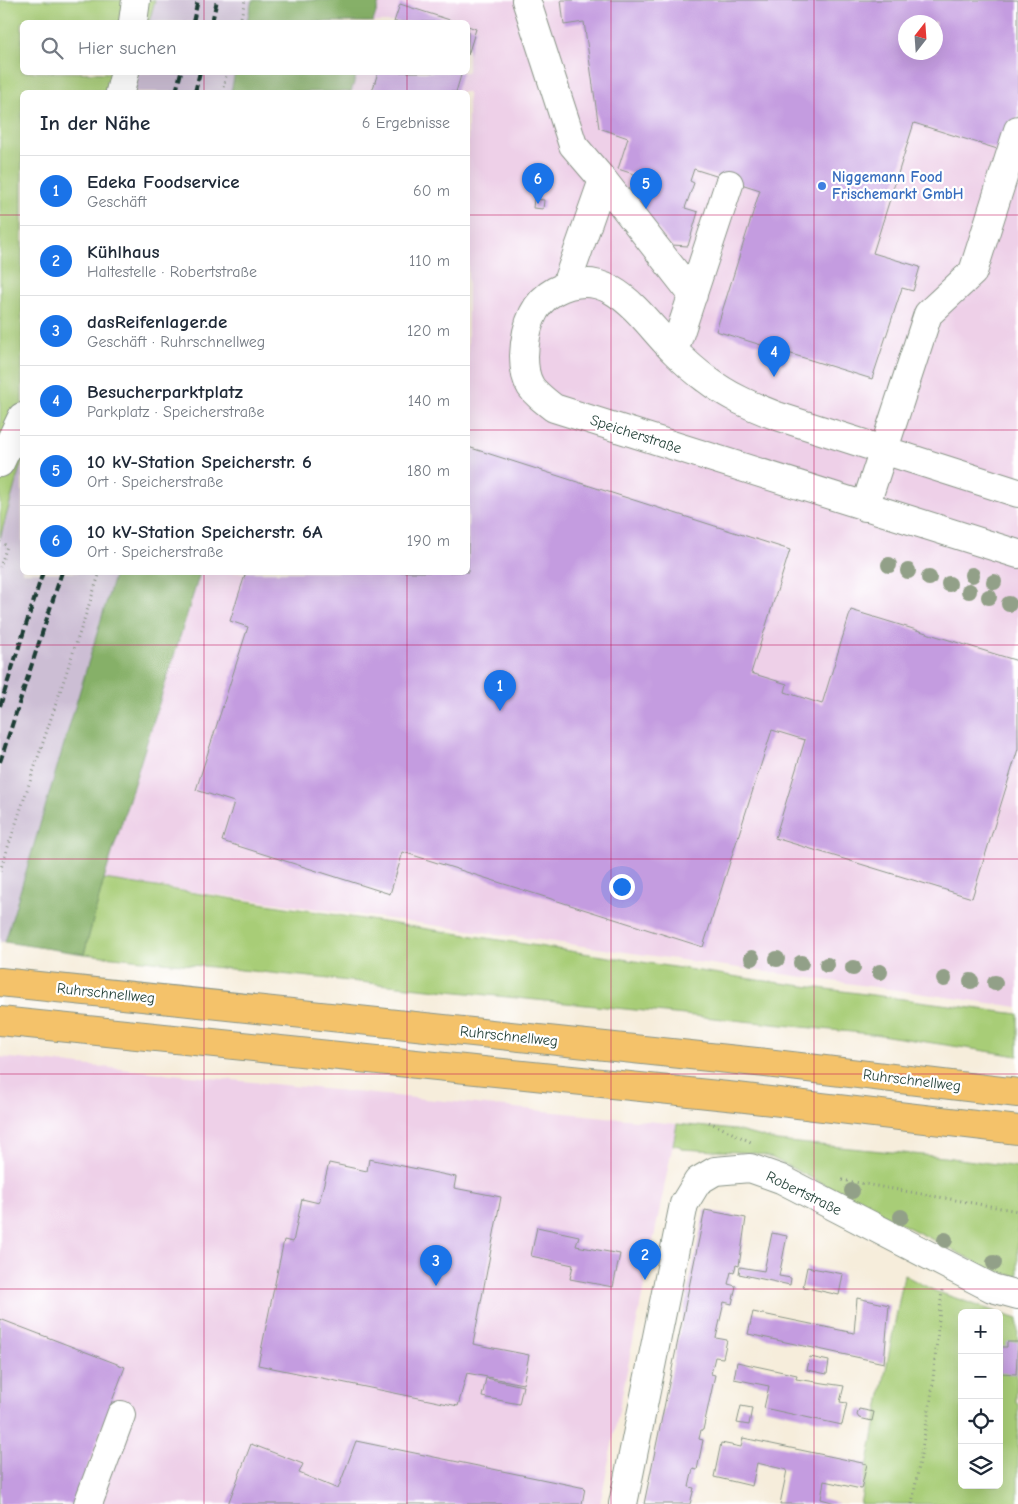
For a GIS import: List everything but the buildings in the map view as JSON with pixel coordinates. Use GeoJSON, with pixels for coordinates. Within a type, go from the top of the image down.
{"type":"FeatureCollection","features":[{"type":"Feature","properties":{"kind":"highway","name":"Ruhrschnellweg"},"geometry":{"type":"LineString","coordinates":[[0,982],[785,1065],[1018,1093]]}},
{"type":"Feature","properties":{"kind":"highway"},"geometry":{"type":"LineString","coordinates":[[0,1021],[737,1097],[1018,1130]]}},
{"type":"Feature","properties":{"kind":"street"},"geometry":{"type":"LineString","coordinates":[[133,20],[136,0]]}},
{"type":"Feature","properties":{"kind":"street"},"geometry":{"type":"LineString","coordinates":[[526,0],[573,145],[603,180],[693,295]]}},
{"type":"Feature","properties":{"kind":"street"},"geometry":{"type":"LineString","coordinates":[[120,90],[124,75]]}},
{"type":"Feature","properties":{"kind":"street"},"geometry":{"type":"LineString","coordinates":[[865,507],[928,314],[973,272],[1018,130]]}},
{"type":"Feature","properties":{"kind":"street"},"geometry":{"type":"LineString","coordinates":[[566,285],[603,180]]}},
{"type":"Feature","properties":{"kind":"street"},"geometry":{"type":"LineString","coordinates":[[674,351],[729,184]]}},
{"type":"Feature","properties":{"kind":"street","name":"Speicherstraße"},"geometry":{"type":"LineString","coordinates":[[1018,492],[777,416],[741,402],[707,379],[674,351],[625,297],[600,286],[583,283],[566,285],[548,294],[537,305],[531,317],[524,342],[524,368],[527,382],[535,393],[554,408],[1018,554]]}},
{"type":"Feature","properties":{"kind":"street"},"geometry":{"type":"LineString","coordinates":[[0,463],[20,421]]}},
{"type":"Feature","properties":{"kind":"street","name":"Robertstraße"},"geometry":{"type":"LineString","coordinates":[[623,1504],[684,1204],[698,1180],[715,1172],[750,1168],[780,1179],[992,1288],[1018,1295]]}},
{"type":"Feature","properties":{"kind":"street"},"geometry":{"type":"LineString","coordinates":[[88,1504],[121,1415]]}},
{"type":"Feature","properties":{"kind":"path"},"geometry":{"type":"LineString","coordinates":[[240,20],[245,0]]}},
{"type":"Feature","properties":{"kind":"path"},"geometry":{"type":"LineString","coordinates":[[222,90],[226,75]]}},
{"type":"Feature","properties":{"kind":"path"},"geometry":{"type":"LineString","coordinates":[[0,542],[7,546],[0,567]]}},
{"type":"Feature","properties":{"kind":"path"},"geometry":{"type":"LineString","coordinates":[[0,871],[99,575]]}},
{"type":"Feature","properties":{"kind":"path"},"geometry":{"type":"LineString","coordinates":[[708,1122],[755,1144]]}},
{"type":"Feature","properties":{"kind":"path"},"geometry":{"type":"LineString","coordinates":[[836,1179],[863,1182],[937,1198],[1018,1211]]}},
{"type":"Feature","properties":{"kind":"path"},"geometry":{"type":"LineString","coordinates":[[912,1504],[931,1398],[940,1298],[947,1265]]}},
{"type":"Feature","properties":{"kind":"shaded area"},"geometry":{"type":"Polygon","coordinates":[[[155,0],[252,0],[247,20],[150,20],[155,0]]]}},
{"type":"Feature","properties":{"kind":"shaded area"},"geometry":{"type":"Polygon","coordinates":[[[380,0],[1018,0],[1018,1007],[104,879],[199,575],[470,575],[470,90],[352,90],[356,75],[470,75],[470,20],[374,20],[380,0]]]}},
{"type":"Feature","properties":{"kind":"shaded area"},"geometry":{"type":"Polygon","coordinates":[[[135,75],[235,75],[231,90],[132,90],[135,75]]]}},
{"type":"Feature","properties":{"kind":"shaded area"},"geometry":{"type":"Polygon","coordinates":[[[20,467],[20,575],[114,575],[5,942],[0,942],[0,538],[20,467]]]}},
{"type":"Feature","properties":{"kind":"shaded area"},"geometry":{"type":"Polygon","coordinates":[[[0,1057],[677,1124],[600,1504],[0,1504],[0,1057]]]}},
{"type":"Feature","properties":{"kind":"green space"},"geometry":{"type":"Polygon","coordinates":[[[0,0],[155,0],[150,20],[20,20],[20,75],[135,75],[132,90],[20,90],[20,467],[0,538],[0,0]]]}},
{"type":"Feature","properties":{"kind":"green space"},"geometry":{"type":"Polygon","coordinates":[[[252,0],[380,0],[374,20],[247,20],[252,0]]]}},
{"type":"Feature","properties":{"kind":"green space"},"geometry":{"type":"Polygon","coordinates":[[[234,75],[356,75],[352,90],[231,90],[234,75]]]}},
{"type":"Feature","properties":{"kind":"green space"},"geometry":{"type":"Polygon","coordinates":[[[114,575],[199,575],[104,879],[84,954],[5,942],[114,575]]]}},
{"type":"Feature","properties":{"kind":"green space"},"geometry":{"type":"Polygon","coordinates":[[[104,879],[758,980],[1018,1014],[1018,1056],[881,1035],[84,954],[104,879]]]}},
{"type":"Feature","properties":{"kind":"green space"},"geometry":{"type":"Polygon","coordinates":[[[677,1124],[735,1130],[777,1141],[944,1157],[1018,1167],[1018,1277],[992,1270],[772,1158],[754,1153],[681,1149],[680,1146],[673,1145],[677,1124]]]}},
{"type":"Feature","properties":{"kind":"green space"},"geometry":{"type":"Polygon","coordinates":[[[904,1275],[935,1291],[987,1309],[958,1309],[958,1489],[1003,1489],[1003,1314],[1018,1319],[1016,1403],[1018,1404],[1018,1504],[860,1504],[904,1275]]]}},
{"type":"Feature","properties":{"kind":"railway"},"geometry":{"type":"LineString","coordinates":[[193,20],[198,0]]}},
{"type":"Feature","properties":{"kind":"railway"},"geometry":{"type":"LineString","coordinates":[[212,20],[217,0]]}},
{"type":"Feature","properties":{"kind":"railway"},"geometry":{"type":"LineString","coordinates":[[176,90],[180,75]]}},
{"type":"Feature","properties":{"kind":"railway"},"geometry":{"type":"LineString","coordinates":[[196,90],[199,75]]}},
{"type":"Feature","properties":{"kind":"railway"},"geometry":{"type":"LineString","coordinates":[[0,706],[42,575]]}},
{"type":"Feature","properties":{"kind":"railway"},"geometry":{"type":"LineString","coordinates":[[0,762],[61,575]]}},
{"type":"Feature","properties":{"kind":"place","name":"Niggemann Food Frischemarkt GmbH"},"geometry":{"type":"Point","coordinates":[822,186]}},
{"type":"Feature","properties":{"kind":"place","name":"10 kV-Station Speicherstr. 6A"},"geometry":{"type":"Point","coordinates":[538,204]}},
{"type":"Feature","properties":{"kind":"place","name":"10 kV-Station Speicherstr. 6"},"geometry":{"type":"Point","coordinates":[646,209]}},
{"type":"Feature","properties":{"kind":"place","name":"Besucherparktplatz"},"geometry":{"type":"Point","coordinates":[774,377]}},
{"type":"Feature","properties":{"kind":"place","name":"Edeka Foodservice"},"geometry":{"type":"Point","coordinates":[500,711]}},
{"type":"Feature","properties":{"kind":"place","name":"Kühlhaus"},"geometry":{"type":"Point","coordinates":[645,1280]}},
{"type":"Feature","properties":{"kind":"place","name":"dasReifenlager.de"},"geometry":{"type":"Point","coordinates":[436,1286]}}]}
